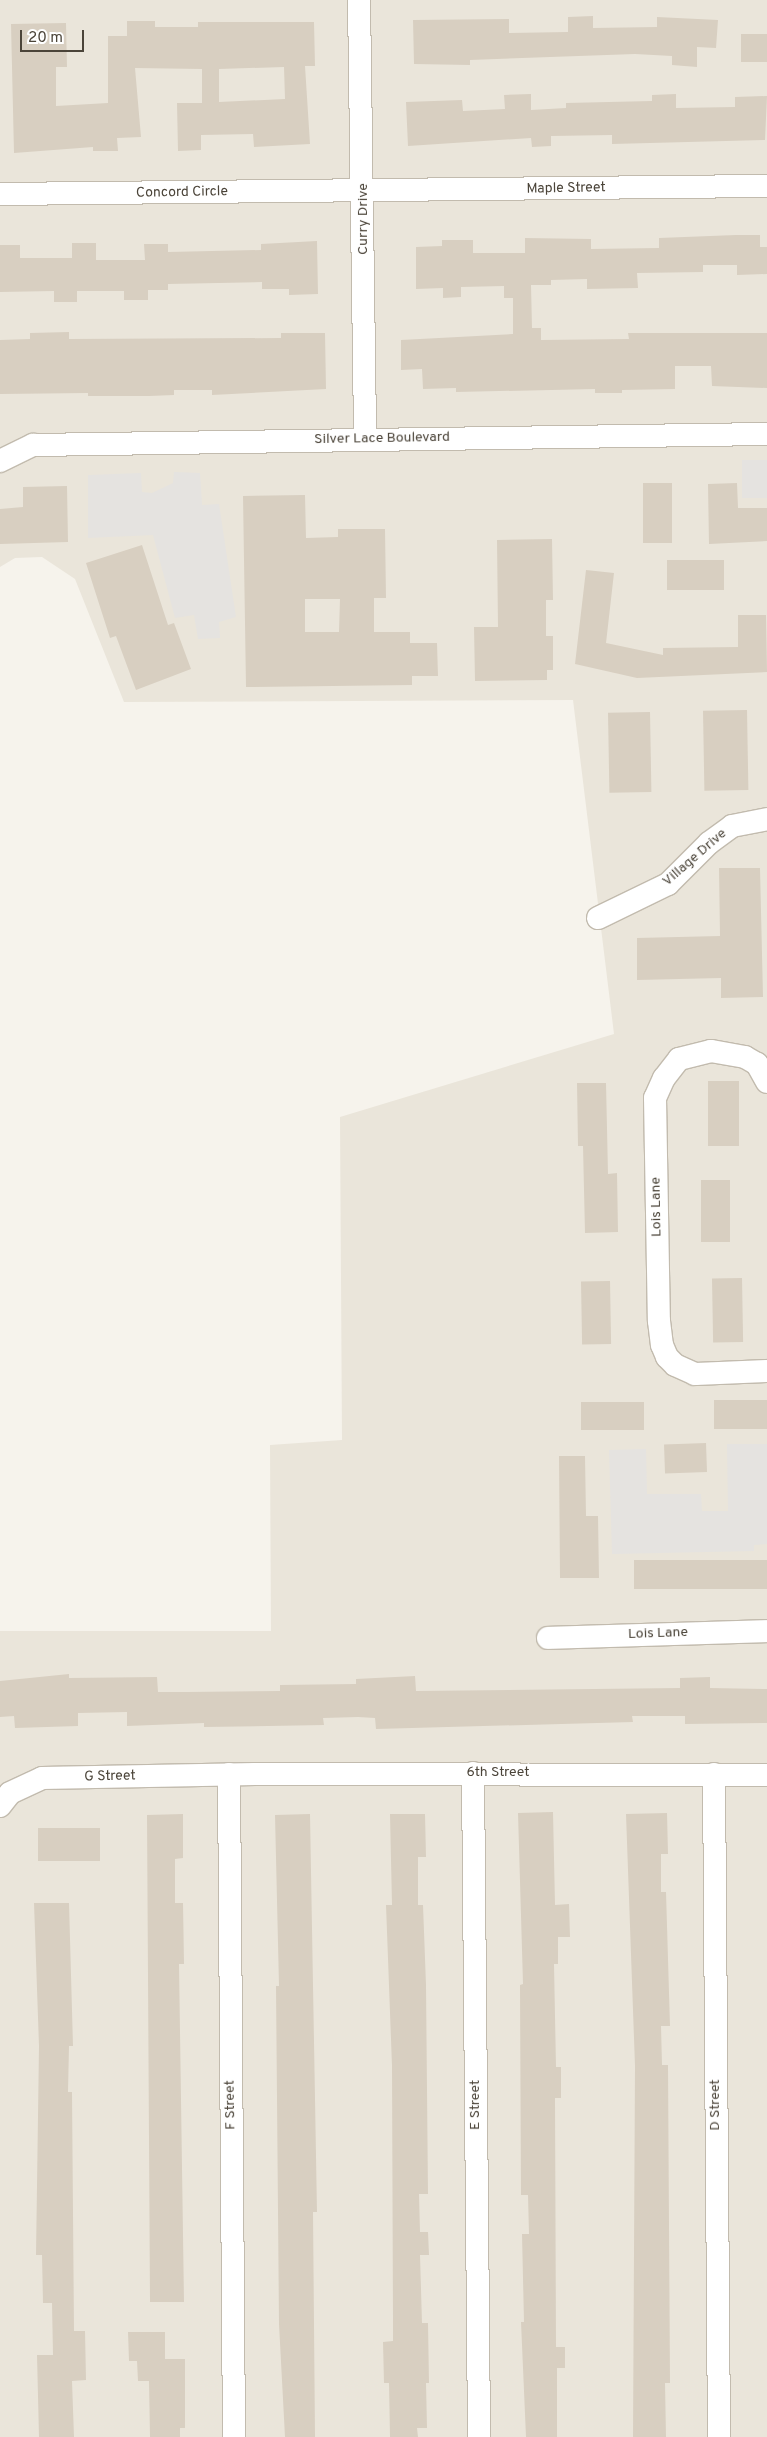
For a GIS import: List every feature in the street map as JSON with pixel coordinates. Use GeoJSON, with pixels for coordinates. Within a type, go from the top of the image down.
{"type":"FeatureCollection","features":[{"type":"Feature","properties":{"kind":"street","name":"Curry Drive"},"geometry":{"type":"LineString","coordinates":[[359,0],[364,191],[365,439]]}},
{"type":"Feature","properties":{"kind":"street","name":"Maple Street"},"geometry":{"type":"LineString","coordinates":[[364,191],[767,186]]}},
{"type":"Feature","properties":{"kind":"street","name":"Concord Circle"},"geometry":{"type":"LineString","coordinates":[[0,194],[364,191]]}},
{"type":"Feature","properties":{"kind":"street","name":"Silver Lace Boulevard"},"geometry":{"type":"LineString","coordinates":[[0,461],[33,446],[365,439],[767,434]]}},
{"type":"Feature","properties":{"kind":"street","name":"Village Drive"},"geometry":{"type":"LineString","coordinates":[[598,918],[668,884],[709,843],[732,826],[767,819]]}},
{"type":"Feature","properties":{"kind":"street","name":"Lois Lane"},"geometry":{"type":"LineString","coordinates":[[767,1082],[757,1064],[745,1057],[711,1051],[679,1060],[664,1078],[655,1098],[659,1321],[662,1345],[667,1357],[675,1365],[695,1374],[767,1371]]}},
{"type":"Feature","properties":{"kind":"street","name":"Lois Lane"},"geometry":{"type":"LineString","coordinates":[[548,1638],[767,1631]]}},
{"type":"Feature","properties":{"kind":"street","name":"E Street"},"geometry":{"type":"LineString","coordinates":[[473,1773],[479,2437]]}},
{"type":"Feature","properties":{"kind":"street","name":"6th Street"},"geometry":{"type":"LineString","coordinates":[[229,1774],[767,1775]]}},
{"type":"Feature","properties":{"kind":"street","name":"G Street"},"geometry":{"type":"LineString","coordinates":[[0,1806],[10,1793],[42,1778],[229,1774]]}},
{"type":"Feature","properties":{"kind":"street","name":"F Street"},"geometry":{"type":"LineString","coordinates":[[229,1774],[234,2437]]}},
{"type":"Feature","properties":{"kind":"street","name":"D Street"},"geometry":{"type":"LineString","coordinates":[[714,1774],[719,2437]]}},
{"type":"Feature","properties":{"kind":"shaded area"},"geometry":{"type":"Polygon","coordinates":[[[0,0],[767,0],[767,2437],[0,2437],[0,1631],[271,1631],[270,1445],[342,1440],[340,1117],[614,1034],[573,700],[124,702],[75,579],[42,557],[15,558],[0,567],[0,0]]]}},
{"type":"Feature","properties":{"kind":"shaded area"},"geometry":{"type":"Polygon","coordinates":[[[742,460],[767,460],[767,498],[742,498],[742,460]]]}},
{"type":"Feature","properties":{"kind":"shaded area"},"geometry":{"type":"Polygon","coordinates":[[[174,472],[200,473],[202,505],[219,504],[236,617],[219,622],[220,638],[198,639],[194,615],[175,618],[153,535],[88,538],[88,475],[141,473],[142,492],[152,493],[173,483],[174,472]]]}},
{"type":"Feature","properties":{"kind":"shaded area"},"geometry":{"type":"Polygon","coordinates":[[[727,1444],[767,1444],[767,1544],[754,1545],[754,1551],[612,1554],[609,1450],[646,1449],[647,1494],[701,1494],[702,1511],[728,1511],[727,1444]]]}},
{"type":"Feature","properties":{"kind":"building"},"geometry":{"type":"Polygon","coordinates":[[[593,16],[593,28],[657,27],[657,17],[718,20],[716,48],[697,47],[697,67],[672,65],[672,56],[635,54],[470,60],[470,65],[414,64],[413,20],[509,19],[509,33],[568,32],[568,17],[593,16]]]}},
{"type":"Feature","properties":{"kind":"building"},"geometry":{"type":"Polygon","coordinates":[[[127,21],[155,21],[155,27],[198,27],[198,22],[314,22],[315,66],[305,66],[310,144],[254,147],[253,134],[201,135],[201,150],[178,151],[177,103],[202,103],[202,69],[135,68],[141,137],[117,138],[118,151],[93,151],[93,147],[14,153],[11,24],[66,23],[67,67],[56,67],[56,106],[108,103],[108,36],[127,36],[127,21]],[[284,67],[219,69],[219,102],[285,99],[284,67]]]}},
{"type":"Feature","properties":{"kind":"building"},"geometry":{"type":"Polygon","coordinates":[[[741,34],[767,34],[767,62],[741,62],[741,34]]]}},
{"type":"Feature","properties":{"kind":"building"},"geometry":{"type":"Polygon","coordinates":[[[531,94],[531,110],[566,108],[566,103],[652,101],[652,95],[676,94],[676,108],[735,107],[735,97],[767,96],[765,140],[612,144],[612,135],[551,136],[551,146],[532,147],[531,138],[408,146],[406,102],[462,100],[463,111],[505,109],[504,95],[531,94]]]}},
{"type":"Feature","properties":{"kind":"building"},"geometry":{"type":"Polygon","coordinates":[[[760,235],[760,247],[767,247],[767,274],[737,275],[737,265],[703,265],[703,272],[637,273],[638,288],[587,289],[587,279],[551,280],[551,285],[531,285],[532,328],[541,328],[541,340],[629,339],[628,333],[767,333],[767,388],[712,386],[711,366],[675,366],[675,389],[622,390],[622,393],[595,393],[595,389],[456,392],[456,388],[423,389],[422,369],[401,370],[401,340],[513,334],[513,298],[504,298],[504,286],[461,287],[461,297],[443,298],[443,288],[416,289],[416,247],[442,246],[442,240],[473,240],[473,253],[525,253],[525,238],[591,239],[591,249],[659,248],[659,238],[760,235]]]}},
{"type":"Feature","properties":{"kind":"building"},"geometry":{"type":"Polygon","coordinates":[[[317,241],[318,294],[289,295],[289,289],[262,289],[262,282],[168,284],[168,290],[148,290],[148,300],[124,300],[124,291],[77,291],[77,302],[54,302],[54,291],[0,292],[0,245],[20,245],[20,258],[72,258],[72,243],[96,243],[96,260],[145,260],[144,244],[168,244],[168,252],[261,250],[261,244],[317,241]]]}},
{"type":"Feature","properties":{"kind":"building"},"geometry":{"type":"Polygon","coordinates":[[[69,332],[69,339],[281,338],[281,333],[325,333],[326,389],[212,395],[212,390],[174,390],[174,395],[149,396],[88,396],[88,393],[0,394],[0,340],[30,339],[30,333],[69,332]]]}},
{"type":"Feature","properties":{"kind":"building"},"geometry":{"type":"Polygon","coordinates":[[[643,483],[672,483],[672,543],[643,543],[643,483]]]}},
{"type":"Feature","properties":{"kind":"building"},"geometry":{"type":"Polygon","coordinates":[[[737,483],[738,508],[767,508],[767,541],[709,544],[708,484],[737,483]]]}},
{"type":"Feature","properties":{"kind":"building"},"geometry":{"type":"Polygon","coordinates":[[[67,486],[68,542],[0,544],[0,509],[23,507],[23,487],[67,486]]]}},
{"type":"Feature","properties":{"kind":"building"},"geometry":{"type":"Polygon","coordinates":[[[305,495],[306,538],[338,537],[338,529],[385,529],[386,598],[374,598],[374,632],[410,632],[410,643],[437,643],[438,676],[412,676],[412,685],[246,687],[243,496],[305,495]],[[305,599],[305,632],[339,632],[340,599],[305,599]]]}},
{"type":"Feature","properties":{"kind":"building"},"geometry":{"type":"Polygon","coordinates":[[[552,539],[553,600],[546,600],[546,636],[553,636],[553,670],[547,670],[547,680],[475,681],[474,627],[498,627],[497,540],[552,539]]]}},
{"type":"Feature","properties":{"kind":"building"},"geometry":{"type":"Polygon","coordinates":[[[142,545],[168,625],[174,623],[191,669],[136,690],[116,636],[110,638],[86,563],[142,545]]]}},
{"type":"Feature","properties":{"kind":"building"},"geometry":{"type":"Polygon","coordinates":[[[667,560],[724,560],[724,590],[667,590],[667,560]]]}},
{"type":"Feature","properties":{"kind":"building"},"geometry":{"type":"Polygon","coordinates":[[[586,570],[614,573],[606,643],[663,655],[663,648],[738,647],[738,615],[766,615],[767,672],[637,678],[575,664],[586,570]]]}},
{"type":"Feature","properties":{"kind":"building"},"geometry":{"type":"Polygon","coordinates":[[[747,710],[748,790],[704,791],[703,711],[747,710]]]}},
{"type":"Feature","properties":{"kind":"building"},"geometry":{"type":"Polygon","coordinates":[[[650,712],[651,792],[609,793],[608,713],[650,712]]]}},
{"type":"Feature","properties":{"kind":"building"},"geometry":{"type":"Polygon","coordinates":[[[719,868],[760,868],[763,997],[721,998],[721,978],[637,980],[637,938],[720,936],[719,868]]]}},
{"type":"Feature","properties":{"kind":"building"},"geometry":{"type":"Polygon","coordinates":[[[708,1081],[739,1081],[739,1146],[708,1146],[708,1081]]]}},
{"type":"Feature","properties":{"kind":"building"},"geometry":{"type":"Polygon","coordinates":[[[577,1083],[606,1083],[608,1174],[617,1173],[618,1232],[585,1233],[583,1146],[578,1146],[577,1083]]]}},
{"type":"Feature","properties":{"kind":"building"},"geometry":{"type":"Polygon","coordinates":[[[701,1180],[730,1180],[730,1242],[701,1242],[701,1180]]]}},
{"type":"Feature","properties":{"kind":"building"},"geometry":{"type":"Polygon","coordinates":[[[742,1278],[743,1342],[713,1343],[712,1279],[742,1278]]]}},
{"type":"Feature","properties":{"kind":"building"},"geometry":{"type":"Polygon","coordinates":[[[610,1281],[611,1344],[582,1344],[581,1282],[610,1281]]]}},
{"type":"Feature","properties":{"kind":"building"},"geometry":{"type":"Polygon","coordinates":[[[714,1400],[767,1400],[767,1429],[714,1429],[714,1400]]]}},
{"type":"Feature","properties":{"kind":"building"},"geometry":{"type":"Polygon","coordinates":[[[581,1402],[644,1402],[644,1430],[581,1430],[581,1402]]]}},
{"type":"Feature","properties":{"kind":"building"},"geometry":{"type":"Polygon","coordinates":[[[706,1443],[707,1472],[665,1473],[664,1444],[706,1443]]]}},
{"type":"Feature","properties":{"kind":"building"},"geometry":{"type":"Polygon","coordinates":[[[559,1456],[585,1456],[586,1516],[598,1516],[599,1578],[560,1578],[559,1456]]]}},
{"type":"Feature","properties":{"kind":"building"},"geometry":{"type":"Polygon","coordinates":[[[634,1560],[767,1560],[767,1589],[634,1589],[634,1560]]]}},
{"type":"Feature","properties":{"kind":"building"},"geometry":{"type":"Polygon","coordinates":[[[69,1674],[69,1678],[157,1677],[158,1692],[280,1691],[280,1685],[356,1684],[356,1679],[415,1676],[416,1691],[680,1688],[680,1678],[710,1677],[710,1688],[767,1689],[767,1723],[685,1724],[685,1716],[632,1716],[633,1722],[376,1729],[375,1718],[358,1717],[323,1718],[324,1725],[204,1727],[204,1723],[127,1726],[127,1712],[78,1713],[78,1726],[15,1728],[14,1716],[0,1717],[0,1681],[69,1674]]]}},
{"type":"Feature","properties":{"kind":"building"},"geometry":{"type":"Polygon","coordinates":[[[553,1812],[555,1905],[569,1904],[570,1937],[558,1937],[558,1964],[554,1964],[556,2067],[561,2067],[561,2098],[555,2098],[556,2347],[565,2347],[565,2368],[557,2368],[557,2437],[526,2437],[521,2322],[524,2322],[522,2234],[529,2234],[528,2195],[521,2195],[520,1985],[523,1984],[518,1813],[553,1812]]]}},
{"type":"Feature","properties":{"kind":"building"},"geometry":{"type":"Polygon","coordinates":[[[667,1813],[668,1854],[661,1854],[661,1892],[666,1892],[670,2026],[661,2026],[662,2065],[668,2065],[670,2383],[665,2383],[666,2437],[633,2437],[635,2066],[626,1814],[667,1813]]]}},
{"type":"Feature","properties":{"kind":"building"},"geometry":{"type":"Polygon","coordinates":[[[183,1814],[183,1858],[175,1859],[175,1903],[183,1903],[184,1964],[179,1964],[184,2302],[150,2302],[147,1815],[183,1814]]]}},
{"type":"Feature","properties":{"kind":"building"},"geometry":{"type":"Polygon","coordinates":[[[310,1814],[317,2212],[313,2212],[315,2437],[285,2437],[279,2324],[276,1986],[279,1986],[275,1815],[310,1814]]]}},
{"type":"Feature","properties":{"kind":"building"},"geometry":{"type":"Polygon","coordinates":[[[390,1814],[425,1814],[426,1857],[418,1857],[418,1905],[423,1905],[426,1985],[428,2194],[419,2194],[420,2232],[428,2232],[429,2255],[420,2255],[422,2323],[428,2323],[429,2383],[426,2383],[427,2428],[417,2428],[418,2437],[390,2437],[389,2383],[384,2383],[383,2342],[393,2341],[392,2066],[386,1905],[392,1905],[390,1814]]]}},
{"type":"Feature","properties":{"kind":"building"},"geometry":{"type":"Polygon","coordinates":[[[38,1828],[100,1828],[100,1861],[38,1861],[38,1828]]]}},
{"type":"Feature","properties":{"kind":"building"},"geometry":{"type":"Polygon","coordinates":[[[34,1903],[69,1903],[73,2046],[69,2046],[68,2092],[72,2092],[74,2331],[85,2331],[86,2380],[72,2381],[74,2437],[39,2437],[37,2355],[53,2355],[52,2303],[43,2303],[42,2255],[36,2255],[39,2046],[34,1903]]]}},
{"type":"Feature","properties":{"kind":"building"},"geometry":{"type":"Polygon","coordinates":[[[128,2332],[165,2332],[165,2359],[185,2359],[185,2428],[180,2428],[180,2437],[150,2437],[149,2381],[138,2381],[137,2361],[129,2361],[128,2332]]]}}]}
